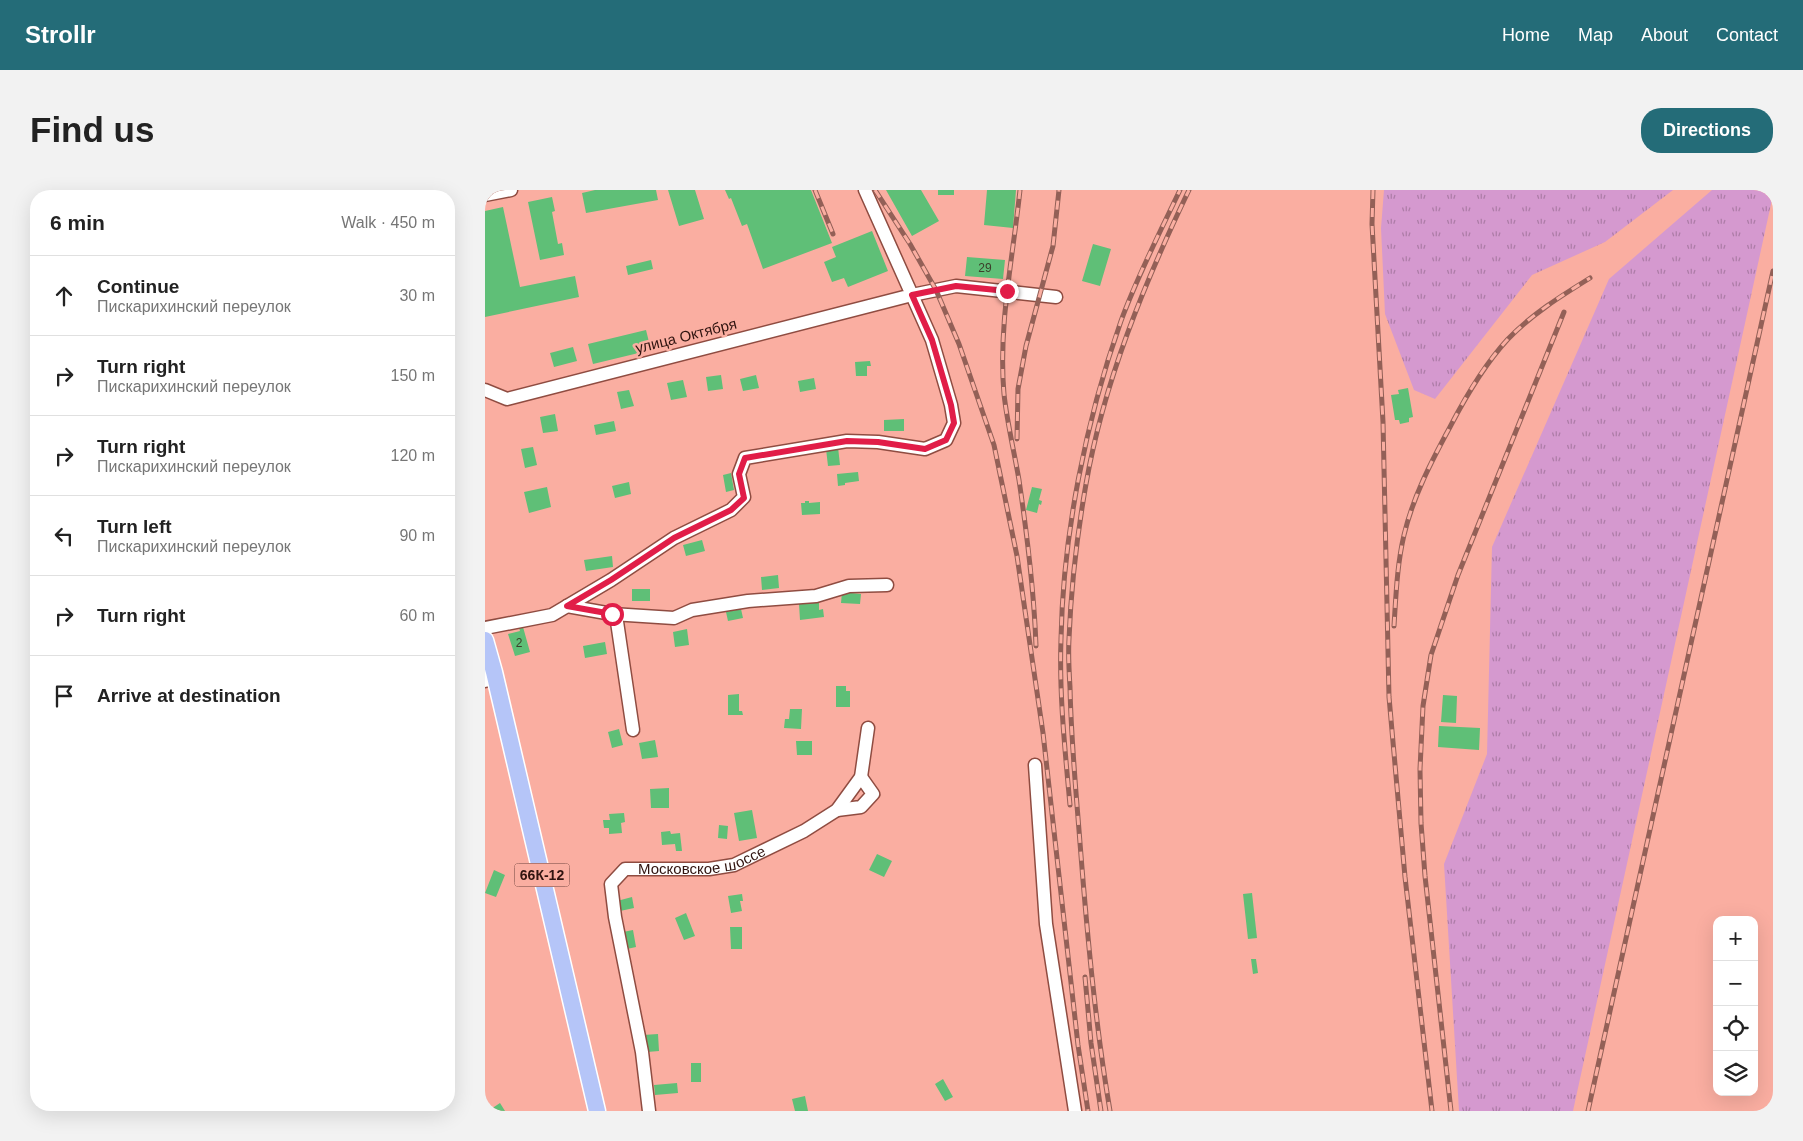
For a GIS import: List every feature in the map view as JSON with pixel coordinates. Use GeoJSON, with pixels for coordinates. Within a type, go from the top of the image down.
{"type":"FeatureCollection","features":[{"type":"Feature","properties":{"kind":"main road","name":"66К-12"},"geometry":{"type":"LineString","coordinates":[[485,640],[490,677],[597,1111]]}},
{"type":"Feature","properties":{"kind":"street"},"geometry":{"type":"LineString","coordinates":[[485,195],[511,190]]}},
{"type":"Feature","properties":{"kind":"street"},"geometry":{"type":"LineString","coordinates":[[485,628],[552,615],[611,580],[674,538],[731,510],[744,498],[739,474],[745,458],[847,441],[878,442],[925,449],[946,440],[954,423],[951,405],[932,340],[865,190]]}},
{"type":"Feature","properties":{"kind":"street","name":"улица Октября"},"geometry":{"type":"LineString","coordinates":[[485,390],[507,399],[897,298],[956,286],[1056,297]]}},
{"type":"Feature","properties":{"kind":"street"},"geometry":{"type":"LineString","coordinates":[[567,606],[616,615],[674,618],[692,610],[748,601],[816,596],[849,586],[887,586]]}},
{"type":"Feature","properties":{"kind":"street"},"geometry":{"type":"LineString","coordinates":[[616,615],[633,730]]}},
{"type":"Feature","properties":{"kind":"street","name":"Московское шоссе"},"geometry":{"type":"LineString","coordinates":[[649,1111],[642,1052],[615,917],[611,884],[625,869],[709,869],[734,865],[804,831],[837,810],[861,777],[869,728]]}},
{"type":"Feature","properties":{"kind":"street"},"geometry":{"type":"LineString","coordinates":[[1035,765],[1046,924],[1075,1111]]}},
{"type":"Feature","properties":{"kind":"street"},"geometry":{"type":"LineString","coordinates":[[837,810],[861,807],[873,794],[861,777]]}},
{"type":"Feature","properties":{"kind":"green space"},"geometry":{"type":"Polygon","coordinates":[[[1384,190],[1673,190],[1605,242],[1532,275],[1435,399],[1414,390],[1385,314],[1381,228],[1384,190]]]}},
{"type":"Feature","properties":{"kind":"green space"},"geometry":{"type":"Polygon","coordinates":[[[1712,190],[1773,190],[1773,195],[1573,1111],[1459,1111],[1444,864],[1487,754],[1492,547],[1609,279],[1712,190]]]}},
{"type":"Feature","properties":{"kind":"building"},"geometry":{"type":"Polygon","coordinates":[[[595,190],[656,190],[658,200],[586,213],[582,193],[595,190]]]}},
{"type":"Feature","properties":{"kind":"building"},"geometry":{"type":"Polygon","coordinates":[[[668,190],[695,190],[704,219],[679,226],[668,190]]]}},
{"type":"Feature","properties":{"kind":"building"},"geometry":{"type":"Polygon","coordinates":[[[725,190],[811,190],[832,243],[763,269],[747,224],[742,226],[731,198],[729,199],[725,190]]]}},
{"type":"Feature","properties":{"kind":"building"},"geometry":{"type":"Polygon","coordinates":[[[886,190],[921,190],[939,221],[912,236],[886,190]]]}},
{"type":"Feature","properties":{"kind":"building"},"geometry":{"type":"Polygon","coordinates":[[[938,190],[954,190],[954,195],[938,195],[938,190]]]}},
{"type":"Feature","properties":{"kind":"building"},"geometry":{"type":"Polygon","coordinates":[[[987,190],[1016,190],[1013,228],[984,225],[987,190]]]}},
{"type":"Feature","properties":{"kind":"building"},"geometry":{"type":"Polygon","coordinates":[[[552,197],[555,211],[552,212],[558,244],[562,243],[564,255],[540,260],[528,202],[552,197]]]}},
{"type":"Feature","properties":{"kind":"building"},"geometry":{"type":"Polygon","coordinates":[[[503,207],[520,287],[575,276],[579,297],[485,317],[485,211],[503,207]]]}},
{"type":"Feature","properties":{"kind":"building"},"geometry":{"type":"Polygon","coordinates":[[[872,231],[888,271],[848,287],[844,278],[832,282],[824,262],[836,257],[832,247],[872,231]]]}},
{"type":"Feature","properties":{"kind":"building"},"geometry":{"type":"Polygon","coordinates":[[[1093,244],[1111,249],[1100,286],[1082,281],[1093,244]]]}},
{"type":"Feature","properties":{"kind":"building"},"geometry":{"type":"Polygon","coordinates":[[[967,257],[1005,260],[1003,279],[965,276],[967,257]]]}},
{"type":"Feature","properties":{"kind":"building"},"geometry":{"type":"Polygon","coordinates":[[[651,260],[653,269],[628,275],[626,266],[651,260]]]}},
{"type":"Feature","properties":{"kind":"building"},"geometry":{"type":"Polygon","coordinates":[[[646,330],[651,350],[593,364],[588,344],[646,330]]]}},
{"type":"Feature","properties":{"kind":"building"},"geometry":{"type":"Polygon","coordinates":[[[573,347],[577,361],[554,367],[550,353],[573,347]]]}},
{"type":"Feature","properties":{"kind":"building"},"geometry":{"type":"Polygon","coordinates":[[[870,361],[871,366],[867,366],[867,376],[856,376],[855,362],[870,361]]]}},
{"type":"Feature","properties":{"kind":"building"},"geometry":{"type":"Polygon","coordinates":[[[721,375],[723,389],[708,391],[706,377],[721,375]]]}},
{"type":"Feature","properties":{"kind":"building"},"geometry":{"type":"Polygon","coordinates":[[[756,375],[759,388],[743,391],[740,379],[756,375]]]}},
{"type":"Feature","properties":{"kind":"building"},"geometry":{"type":"Polygon","coordinates":[[[814,378],[816,389],[800,392],[798,381],[814,378]]]}},
{"type":"Feature","properties":{"kind":"building"},"geometry":{"type":"Polygon","coordinates":[[[683,380],[687,397],[671,400],[667,383],[683,380]]]}},
{"type":"Feature","properties":{"kind":"building"},"geometry":{"type":"Polygon","coordinates":[[[1408,388],[1413,417],[1409,418],[1409,422],[1400,424],[1399,420],[1395,420],[1391,395],[1399,394],[1398,390],[1408,388]]]}},
{"type":"Feature","properties":{"kind":"building"},"geometry":{"type":"Polygon","coordinates":[[[629,390],[634,406],[621,409],[617,392],[629,390]]]}},
{"type":"Feature","properties":{"kind":"building"},"geometry":{"type":"Polygon","coordinates":[[[555,414],[558,431],[543,433],[540,417],[555,414]]]}},
{"type":"Feature","properties":{"kind":"building"},"geometry":{"type":"Polygon","coordinates":[[[904,419],[904,431],[884,431],[884,420],[904,419]]]}},
{"type":"Feature","properties":{"kind":"building"},"geometry":{"type":"Polygon","coordinates":[[[614,421],[616,431],[596,435],[594,425],[614,421]]]}},
{"type":"Feature","properties":{"kind":"building"},"geometry":{"type":"Polygon","coordinates":[[[533,447],[537,465],[525,468],[521,449],[533,447]]]}},
{"type":"Feature","properties":{"kind":"building"},"geometry":{"type":"Polygon","coordinates":[[[838,447],[840,465],[828,466],[826,449],[838,447]]]}},
{"type":"Feature","properties":{"kind":"building"},"geometry":{"type":"Polygon","coordinates":[[[858,472],[859,481],[838,486],[837,474],[858,472]]]}},
{"type":"Feature","properties":{"kind":"building"},"geometry":{"type":"Polygon","coordinates":[[[731,473],[734,490],[726,492],[723,475],[731,473]]]}},
{"type":"Feature","properties":{"kind":"building"},"geometry":{"type":"Polygon","coordinates":[[[629,482],[631,494],[615,498],[612,486],[629,482]]]}},
{"type":"Feature","properties":{"kind":"building"},"geometry":{"type":"Polygon","coordinates":[[[547,487],[551,507],[529,513],[524,492],[547,487]]]}},
{"type":"Feature","properties":{"kind":"building"},"geometry":{"type":"Polygon","coordinates":[[[1032,487],[1042,489],[1039,500],[1042,501],[1041,505],[1039,504],[1037,513],[1026,510],[1032,487]]]}},
{"type":"Feature","properties":{"kind":"building"},"geometry":{"type":"Polygon","coordinates":[[[805,501],[809,501],[809,503],[820,502],[820,514],[802,515],[801,503],[805,503],[805,501]]]}},
{"type":"Feature","properties":{"kind":"building"},"geometry":{"type":"Polygon","coordinates":[[[702,540],[705,551],[686,556],[683,545],[702,540]]]}},
{"type":"Feature","properties":{"kind":"building"},"geometry":{"type":"Polygon","coordinates":[[[612,556],[613,567],[586,571],[584,560],[612,556]]]}},
{"type":"Feature","properties":{"kind":"building"},"geometry":{"type":"Polygon","coordinates":[[[778,575],[779,588],[762,590],[761,577],[778,575]]]}},
{"type":"Feature","properties":{"kind":"building"},"geometry":{"type":"Polygon","coordinates":[[[632,589],[650,589],[650,601],[632,601],[632,589]]]}},
{"type":"Feature","properties":{"kind":"building"},"geometry":{"type":"Polygon","coordinates":[[[842,592],[861,594],[860,604],[841,603],[842,592]]]}},
{"type":"Feature","properties":{"kind":"building"},"geometry":{"type":"Polygon","coordinates":[[[819,602],[819,610],[823,609],[824,617],[800,620],[799,604],[819,602]]]}},
{"type":"Feature","properties":{"kind":"building"},"geometry":{"type":"Polygon","coordinates":[[[741,609],[743,618],[728,621],[726,612],[741,609]]]}},
{"type":"Feature","properties":{"kind":"building"},"geometry":{"type":"Polygon","coordinates":[[[523,627],[530,652],[515,656],[508,634],[520,631],[519,628],[523,627]]]}},
{"type":"Feature","properties":{"kind":"building"},"geometry":{"type":"Polygon","coordinates":[[[687,629],[689,645],[675,647],[673,632],[687,629]]]}},
{"type":"Feature","properties":{"kind":"building"},"geometry":{"type":"Polygon","coordinates":[[[605,642],[607,654],[585,658],[583,646],[605,642]]]}},
{"type":"Feature","properties":{"kind":"building"},"geometry":{"type":"Polygon","coordinates":[[[836,686],[846,686],[846,691],[850,691],[850,707],[836,707],[836,686]]]}},
{"type":"Feature","properties":{"kind":"building"},"geometry":{"type":"Polygon","coordinates":[[[739,694],[739,711],[742,711],[743,715],[728,715],[728,695],[739,694]]]}},
{"type":"Feature","properties":{"kind":"building"},"geometry":{"type":"Polygon","coordinates":[[[1443,695],[1457,696],[1456,723],[1441,722],[1443,695]]]}},
{"type":"Feature","properties":{"kind":"building"},"geometry":{"type":"Polygon","coordinates":[[[790,709],[802,709],[801,729],[784,728],[785,719],[789,719],[790,709]]]}},
{"type":"Feature","properties":{"kind":"building"},"geometry":{"type":"Polygon","coordinates":[[[1439,726],[1480,728],[1479,750],[1438,747],[1439,726]]]}},
{"type":"Feature","properties":{"kind":"building"},"geometry":{"type":"Polygon","coordinates":[[[619,729],[623,745],[612,748],[608,732],[619,729]]]}},
{"type":"Feature","properties":{"kind":"building"},"geometry":{"type":"Polygon","coordinates":[[[655,740],[658,757],[642,759],[639,743],[655,740]]]}},
{"type":"Feature","properties":{"kind":"building"},"geometry":{"type":"Polygon","coordinates":[[[796,741],[812,741],[812,755],[797,755],[796,741]]]}},
{"type":"Feature","properties":{"kind":"building"},"geometry":{"type":"Polygon","coordinates":[[[669,788],[669,808],[651,808],[650,789],[669,788]]]}},
{"type":"Feature","properties":{"kind":"building"},"geometry":{"type":"Polygon","coordinates":[[[752,810],[757,838],[739,841],[734,813],[752,810]]]}},
{"type":"Feature","properties":{"kind":"building"},"geometry":{"type":"Polygon","coordinates":[[[624,813],[625,822],[621,823],[622,833],[609,834],[609,828],[604,828],[603,820],[610,820],[609,814],[624,813]]]}},
{"type":"Feature","properties":{"kind":"building"},"geometry":{"type":"Polygon","coordinates":[[[719,825],[728,826],[727,839],[718,838],[719,825]]]}},
{"type":"Feature","properties":{"kind":"building"},"geometry":{"type":"Polygon","coordinates":[[[670,831],[671,834],[680,833],[682,851],[676,851],[675,844],[662,845],[661,832],[670,831]]]}},
{"type":"Feature","properties":{"kind":"building"},"geometry":{"type":"Polygon","coordinates":[[[877,854],[892,861],[884,877],[869,870],[877,854]]]}},
{"type":"Feature","properties":{"kind":"building"},"geometry":{"type":"Polygon","coordinates":[[[494,870],[505,875],[496,897],[485,893],[494,870]]]}},
{"type":"Feature","properties":{"kind":"building"},"geometry":{"type":"Polygon","coordinates":[[[1252,893],[1257,938],[1248,939],[1243,894],[1252,893]]]}},
{"type":"Feature","properties":{"kind":"building"},"geometry":{"type":"Polygon","coordinates":[[[742,894],[743,901],[740,901],[742,911],[731,913],[728,896],[742,894]]]}},
{"type":"Feature","properties":{"kind":"building"},"geometry":{"type":"Polygon","coordinates":[[[632,897],[634,908],[620,911],[617,901],[632,897]]]}},
{"type":"Feature","properties":{"kind":"building"},"geometry":{"type":"Polygon","coordinates":[[[686,913],[695,936],[684,940],[675,918],[686,913]]]}},
{"type":"Feature","properties":{"kind":"building"},"geometry":{"type":"Polygon","coordinates":[[[730,927],[742,927],[742,949],[731,949],[730,927]]]}},
{"type":"Feature","properties":{"kind":"building"},"geometry":{"type":"Polygon","coordinates":[[[633,930],[636,947],[627,949],[623,932],[633,930]]]}},
{"type":"Feature","properties":{"kind":"building"},"geometry":{"type":"Polygon","coordinates":[[[1251,959],[1256,959],[1258,973],[1253,974],[1251,959]]]}},
{"type":"Feature","properties":{"kind":"building"},"geometry":{"type":"Polygon","coordinates":[[[658,1034],[659,1051],[647,1052],[643,1035],[658,1034]]]}},
{"type":"Feature","properties":{"kind":"building"},"geometry":{"type":"Polygon","coordinates":[[[691,1063],[701,1063],[701,1082],[691,1082],[691,1063]]]}},
{"type":"Feature","properties":{"kind":"building"},"geometry":{"type":"Polygon","coordinates":[[[943,1079],[953,1097],[945,1101],[935,1084],[943,1079]]]}},
{"type":"Feature","properties":{"kind":"building"},"geometry":{"type":"Polygon","coordinates":[[[677,1083],[678,1093],[655,1095],[654,1085],[677,1083]]]}},
{"type":"Feature","properties":{"kind":"building"},"geometry":{"type":"Polygon","coordinates":[[[805,1096],[808,1111],[795,1111],[792,1099],[805,1096]]]}},
{"type":"Feature","properties":{"kind":"building"},"geometry":{"type":"Polygon","coordinates":[[[500,1103],[505,1111],[488,1111],[500,1103]]]}},
{"type":"Feature","properties":{"kind":"railway"},"geometry":{"type":"LineString","coordinates":[[815,190],[833,234]]}},
{"type":"Feature","properties":{"kind":"railway"},"geometry":{"type":"LineString","coordinates":[[875,190],[910,244],[936,290],[959,344],[994,445],[1017,556],[1043,733],[1078,1045],[1088,1111]]}},
{"type":"Feature","properties":{"kind":"railway"},"geometry":{"type":"LineString","coordinates":[[1020,190],[1007,292],[1003,368],[1005,405],[1019,480],[1027,541],[1034,604],[1036,646]]}},
{"type":"Feature","properties":{"kind":"railway"},"geometry":{"type":"LineString","coordinates":[[1017,439],[1018,389],[1026,346],[1053,246],[1059,190]]}},
{"type":"Feature","properties":{"kind":"railway"},"geometry":{"type":"LineString","coordinates":[[1070,805],[1064,743],[1061,639],[1066,559],[1079,478],[1097,398],[1121,321],[1141,271],[1180,190]]}},
{"type":"Feature","properties":{"kind":"railway"},"geometry":{"type":"LineString","coordinates":[[1110,1111],[1092,977],[1071,726],[1069,657],[1073,581],[1086,484],[1103,408],[1141,297],[1189,190]]}},
{"type":"Feature","properties":{"kind":"railway"},"geometry":{"type":"LineString","coordinates":[[1373,190],[1372,224],[1383,422],[1389,697],[1405,877],[1432,1111]]}},
{"type":"Feature","properties":{"kind":"railway"},"geometry":{"type":"LineString","coordinates":[[1588,1111],[1773,271]]}},
{"type":"Feature","properties":{"kind":"railway"},"geometry":{"type":"LineString","coordinates":[[1394,626],[1397,580],[1408,521],[1417,493],[1462,404],[1483,370],[1517,330],[1537,313],[1590,278]]}},
{"type":"Feature","properties":{"kind":"railway"},"geometry":{"type":"LineString","coordinates":[[1451,1111],[1425,876],[1421,823],[1420,769],[1423,706],[1431,655],[1458,575],[1564,312]]}},
{"type":"Feature","properties":{"kind":"railway"},"geometry":{"type":"LineString","coordinates":[[1085,977],[1091,1043],[1101,1111]]}},
{"type":"Feature","properties":{"kind":"route"},"geometry":{"type":"LineString","coordinates":[[612,614],[567,606],[611,580],[674,538],[731,510],[744,498],[739,474],[745,458],[847,441],[878,442],[925,449],[946,440],[954,423],[951,405],[932,340],[912,295],[956,286],[1007,291]]}}]}
